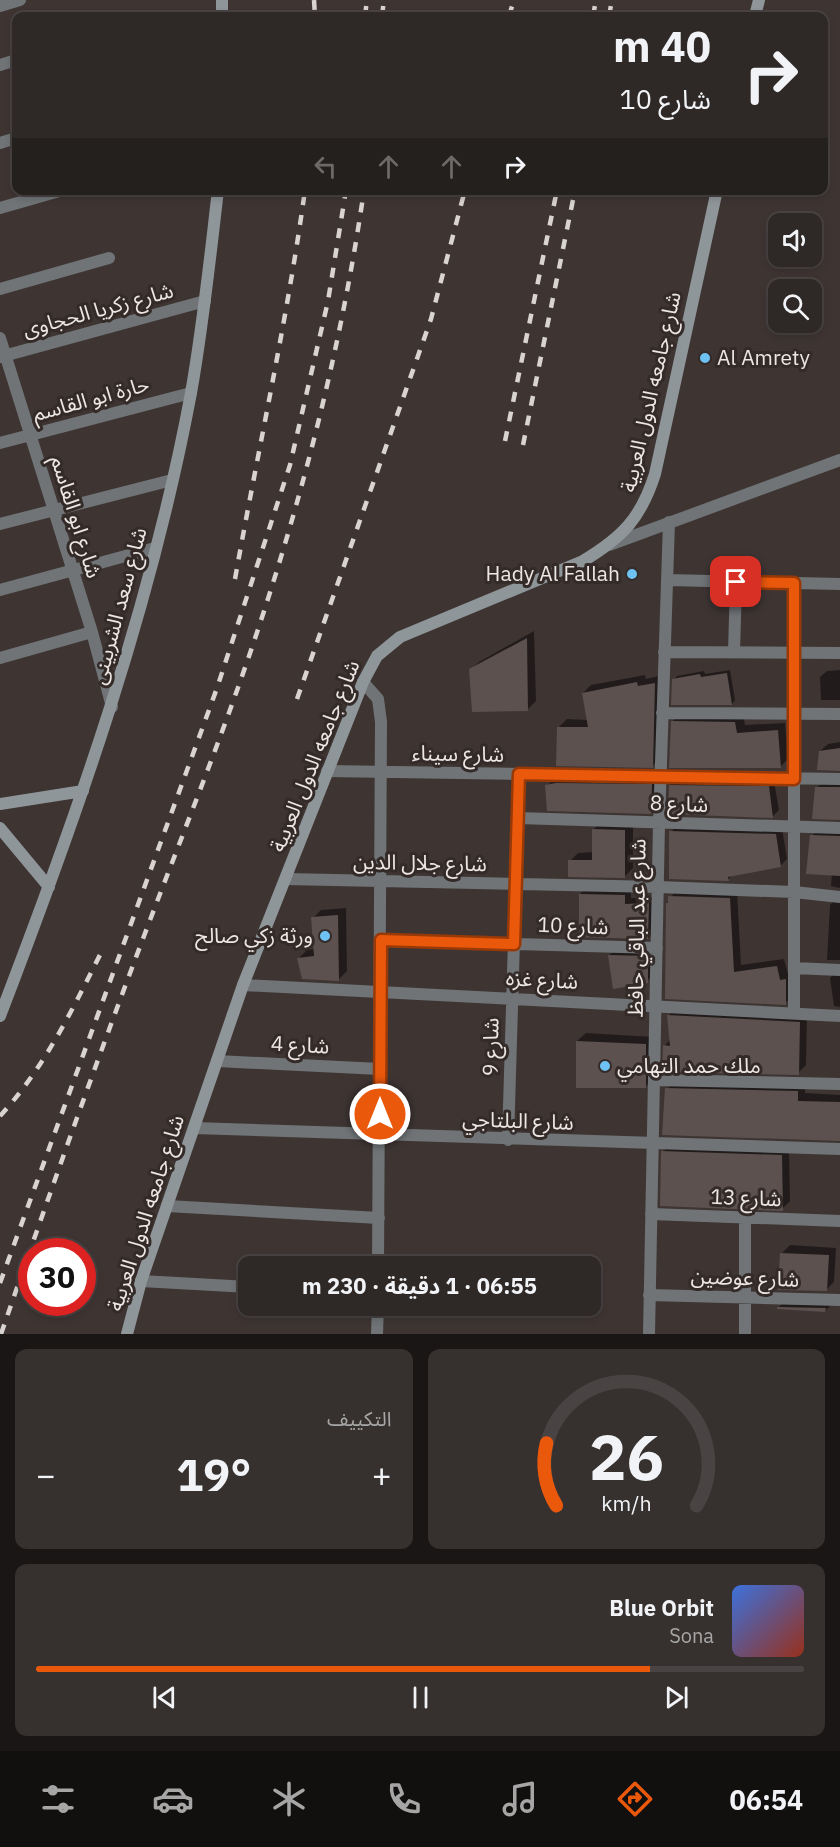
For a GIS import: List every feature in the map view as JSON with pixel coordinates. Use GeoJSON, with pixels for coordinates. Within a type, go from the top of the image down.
{"type":"FeatureCollection","features":[{"type":"Feature","properties":{"kind":"main road","name":"شارع سعد الشربينى"},"geometry":{"type":"LineString","coordinates":[[0,1016],[49,887],[112,707],[155,548],[191,393],[217,195]]}},
{"type":"Feature","properties":{"kind":"main road","name":"شارع جامعه الدول العربية"},"geometry":{"type":"LineString","coordinates":[[126,1334],[141,1281],[243,985],[363,682],[377,656],[400,637],[583,561],[608,546],[629,527],[645,503],[655,474],[716,195]]}},
{"type":"Feature","properties":{"kind":"main road"},"geometry":{"type":"LineString","coordinates":[[0,804],[83,791]]}},
{"type":"Feature","properties":{"kind":"main road"},"geometry":{"type":"LineString","coordinates":[[0,828],[49,887]]}},
{"type":"Feature","properties":{"kind":"street"},"geometry":{"type":"LineString","coordinates":[[0,6],[20,0]]}},
{"type":"Feature","properties":{"kind":"street"},"geometry":{"type":"LineString","coordinates":[[0,208],[46,195]]}},
{"type":"Feature","properties":{"kind":"street"},"geometry":{"type":"LineString","coordinates":[[0,289],[109,258]]}},
{"type":"Feature","properties":{"kind":"street","name":"شارع زكريا الحجاوى"},"geometry":{"type":"LineString","coordinates":[[3,356],[205,301]]}},
{"type":"Feature","properties":{"kind":"street","name":"شارع ابو القاسم"},"geometry":{"type":"LineString","coordinates":[[0,339],[3,356],[92,632],[112,707]]}},
{"type":"Feature","properties":{"kind":"street","name":"حارة ابو القاسم"},"geometry":{"type":"LineString","coordinates":[[0,443],[191,393]]}},
{"type":"Feature","properties":{"kind":"street"},"geometry":{"type":"LineString","coordinates":[[608,546],[840,460]]}},
{"type":"Feature","properties":{"kind":"street"},"geometry":{"type":"LineString","coordinates":[[0,524],[172,480]]}},
{"type":"Feature","properties":{"kind":"street","name":"شارع عبد الباقي حافظ"},"geometry":{"type":"LineString","coordinates":[[649,1334],[660,777],[669,522]]}},
{"type":"Feature","properties":{"kind":"street"},"geometry":{"type":"LineString","coordinates":[[0,590],[155,548]]}},
{"type":"Feature","properties":{"kind":"street"},"geometry":{"type":"LineString","coordinates":[[667,580],[840,584]]}},
{"type":"Feature","properties":{"kind":"street"},"geometry":{"type":"LineString","coordinates":[[734,652],[736,582]]}},
{"type":"Feature","properties":{"kind":"street"},"geometry":{"type":"LineString","coordinates":[[794,583],[794,1013]]}},
{"type":"Feature","properties":{"kind":"street"},"geometry":{"type":"LineString","coordinates":[[0,658],[92,632]]}},
{"type":"Feature","properties":{"kind":"street"},"geometry":{"type":"LineString","coordinates":[[664,652],[840,653]]}},
{"type":"Feature","properties":{"kind":"street"},"geometry":{"type":"LineString","coordinates":[[363,682],[378,699],[381,711],[378,1256]]}},
{"type":"Feature","properties":{"kind":"street"},"geometry":{"type":"LineString","coordinates":[[662,713],[840,714]]}},
{"type":"Feature","properties":{"kind":"street","name":"شارع سيناء"},"geometry":{"type":"LineString","coordinates":[[327,771],[840,779]]}},
{"type":"Feature","properties":{"kind":"street","name":"شارع 9"},"geometry":{"type":"LineString","coordinates":[[508,1140],[519,774]]}},
{"type":"Feature","properties":{"kind":"street","name":"شارع 8"},"geometry":{"type":"LineString","coordinates":[[518,818],[840,828]]}},
{"type":"Feature","properties":{"kind":"street","name":"شارع جلال الدين"},"geometry":{"type":"LineString","coordinates":[[286,879],[658,887],[794,892],[840,897]]}},
{"type":"Feature","properties":{"kind":"street","name":"شارع 10"},"geometry":{"type":"LineString","coordinates":[[381,940],[657,948]]}},
{"type":"Feature","properties":{"kind":"street"},"geometry":{"type":"LineString","coordinates":[[794,969],[840,970]]}},
{"type":"Feature","properties":{"kind":"street","name":"شارع غزه"},"geometry":{"type":"LineString","coordinates":[[243,985],[840,1016]]}},
{"type":"Feature","properties":{"kind":"street","name":"شارع 4"},"geometry":{"type":"LineString","coordinates":[[217,1061],[380,1069]]}},
{"type":"Feature","properties":{"kind":"street"},"geometry":{"type":"LineString","coordinates":[[654,1080],[840,1084]]}},
{"type":"Feature","properties":{"kind":"street","name":"شارع البلتاجي"},"geometry":{"type":"LineString","coordinates":[[194,1128],[380,1136],[840,1149]]}},
{"type":"Feature","properties":{"kind":"street"},"geometry":{"type":"LineString","coordinates":[[167,1206],[379,1218]]}},
{"type":"Feature","properties":{"kind":"street","name":"شارع 13"},"geometry":{"type":"LineString","coordinates":[[651,1214],[840,1221]]}},
{"type":"Feature","properties":{"kind":"street"},"geometry":{"type":"LineString","coordinates":[[745,1218],[745,1334]]}},
{"type":"Feature","properties":{"kind":"street"},"geometry":{"type":"LineString","coordinates":[[141,1281],[238,1286]]}},
{"type":"Feature","properties":{"kind":"street","name":"شارع عوضين"},"geometry":{"type":"LineString","coordinates":[[649,1295],[840,1300]]}},
{"type":"Feature","properties":{"kind":"street"},"geometry":{"type":"LineString","coordinates":[[377,1334],[378,1316]]}},
{"type":"Feature","properties":{"kind":"building"},"geometry":{"type":"Polygon","coordinates":[[[527,638],[528,711],[472,712],[469,669],[527,638]]]}},
{"type":"Feature","properties":{"kind":"building"},"geometry":{"type":"Polygon","coordinates":[[[727,673],[732,705],[671,705],[672,679],[700,674],[701,677],[727,673]]]}},
{"type":"Feature","properties":{"kind":"building"},"geometry":{"type":"Polygon","coordinates":[[[637,682],[638,686],[655,683],[653,768],[556,766],[557,727],[588,727],[582,693],[637,682]]]}},
{"type":"Feature","properties":{"kind":"building"},"geometry":{"type":"Polygon","coordinates":[[[671,721],[735,722],[737,733],[778,730],[781,768],[669,768],[671,721]]]}},
{"type":"Feature","properties":{"kind":"building"},"geometry":{"type":"Polygon","coordinates":[[[840,748],[840,771],[817,770],[819,751],[840,748]]]}},
{"type":"Feature","properties":{"kind":"building"},"geometry":{"type":"Polygon","coordinates":[[[556,783],[652,784],[651,814],[547,811],[545,785],[556,783]]]}},
{"type":"Feature","properties":{"kind":"building"},"geometry":{"type":"Polygon","coordinates":[[[669,785],[769,786],[773,818],[668,814],[669,785]]]}},
{"type":"Feature","properties":{"kind":"building"},"geometry":{"type":"Polygon","coordinates":[[[815,787],[840,787],[840,820],[812,819],[815,787]]]}},
{"type":"Feature","properties":{"kind":"building"},"geometry":{"type":"Polygon","coordinates":[[[592,829],[625,830],[625,878],[568,877],[568,860],[592,860],[592,829]]]}},
{"type":"Feature","properties":{"kind":"building"},"geometry":{"type":"Polygon","coordinates":[[[669,831],[776,834],[781,867],[728,877],[729,881],[669,879],[669,831]]]}},
{"type":"Feature","properties":{"kind":"building"},"geometry":{"type":"Polygon","coordinates":[[[810,835],[840,836],[840,876],[806,874],[810,835]]]}},
{"type":"Feature","properties":{"kind":"building"},"geometry":{"type":"Polygon","coordinates":[[[579,894],[625,895],[625,904],[649,903],[648,939],[579,937],[579,894]]]}},
{"type":"Feature","properties":{"kind":"building"},"geometry":{"type":"Polygon","coordinates":[[[668,896],[730,898],[734,972],[777,966],[780,980],[786,979],[786,1005],[665,999],[668,896]]]}},
{"type":"Feature","properties":{"kind":"building","name":"ورثة زكي صالح"},"geometry":{"type":"Polygon","coordinates":[[[338,915],[339,981],[302,979],[297,958],[314,956],[311,917],[338,915]]]}},
{"type":"Feature","properties":{"kind":"building"},"geometry":{"type":"Polygon","coordinates":[[[608,955],[648,956],[648,983],[613,989],[608,955]]]}},
{"type":"Feature","properties":{"kind":"building"},"geometry":{"type":"Polygon","coordinates":[[[667,1015],[800,1022],[799,1075],[662,1072],[663,1045],[670,1046],[667,1015]]]}},
{"type":"Feature","properties":{"kind":"building","name":"ملك حمد التهامي"},"geometry":{"type":"Polygon","coordinates":[[[576,1041],[646,1044],[646,1088],[576,1088],[576,1041]]]}},
{"type":"Feature","properties":{"kind":"building"},"geometry":{"type":"Polygon","coordinates":[[[665,1088],[798,1091],[798,1101],[840,1102],[840,1141],[662,1135],[665,1088]]]}},
{"type":"Feature","properties":{"kind":"building"},"geometry":{"type":"Polygon","coordinates":[[[661,1151],[782,1155],[783,1211],[660,1206],[661,1151]]]}},
{"type":"Feature","properties":{"kind":"building"},"geometry":{"type":"Polygon","coordinates":[[[780,1253],[829,1255],[827,1291],[778,1290],[780,1253]]]}},
{"type":"Feature","properties":{"kind":"building"},"geometry":{"type":"Polygon","coordinates":[[[777,1307],[826,1308],[825,1312],[777,1309],[777,1307]]]}},
{"type":"Feature","properties":{"kind":"railway"},"geometry":{"type":"LineString","coordinates":[[314,0],[315,12]]}},
{"type":"Feature","properties":{"kind":"railway"},"geometry":{"type":"LineString","coordinates":[[366,12],[367,0]]}},
{"type":"Feature","properties":{"kind":"railway"},"geometry":{"type":"LineString","coordinates":[[382,12],[384,0]]}},
{"type":"Feature","properties":{"kind":"railway"},"geometry":{"type":"LineString","coordinates":[[510,12],[514,0]]}},
{"type":"Feature","properties":{"kind":"railway"},"geometry":{"type":"LineString","coordinates":[[594,12],[596,0]]}},
{"type":"Feature","properties":{"kind":"railway"},"geometry":{"type":"LineString","coordinates":[[610,12],[612,0]]}},
{"type":"Feature","properties":{"kind":"railway"},"geometry":{"type":"LineString","coordinates":[[235,579],[281,337],[304,195]]}},
{"type":"Feature","properties":{"kind":"railway"},"geometry":{"type":"LineString","coordinates":[[0,1283],[217,688],[290,465],[328,301],[345,195]]}},
{"type":"Feature","properties":{"kind":"railway"},"geometry":{"type":"LineString","coordinates":[[1,1334],[89,1085],[217,746],[280,562],[329,377],[363,195]]}},
{"type":"Feature","properties":{"kind":"railway"},"geometry":{"type":"LineString","coordinates":[[297,699],[431,319],[464,195]]}},
{"type":"Feature","properties":{"kind":"railway"},"geometry":{"type":"LineString","coordinates":[[505,441],[556,195]]}},
{"type":"Feature","properties":{"kind":"railway"},"geometry":{"type":"LineString","coordinates":[[523,445],[574,195]]}},
{"type":"Feature","properties":{"kind":"railway"},"geometry":{"type":"LineString","coordinates":[[0,1116],[45,1056],[104,947]]}},
{"type":"Feature","properties":{"kind":"place","name":"Al Amrety"},"geometry":{"type":"Point","coordinates":[705,358]}},
{"type":"Feature","properties":{"kind":"place","name":"Hady Al Fallah"},"geometry":{"type":"Point","coordinates":[632,574]}},
{"type":"Feature","properties":{"kind":"place","name":"ورثة زكي صالح"},"geometry":{"type":"Point","coordinates":[325,936]}},
{"type":"Feature","properties":{"kind":"place","name":"ملك حمد التهامي"},"geometry":{"type":"Point","coordinates":[605,1066]}},
{"type":"Feature","properties":{"kind":"route"},"geometry":{"type":"LineString","coordinates":[[380,1114],[381,940],[514,944],[519,774],[794,779],[794,583],[736,582]]}}]}
